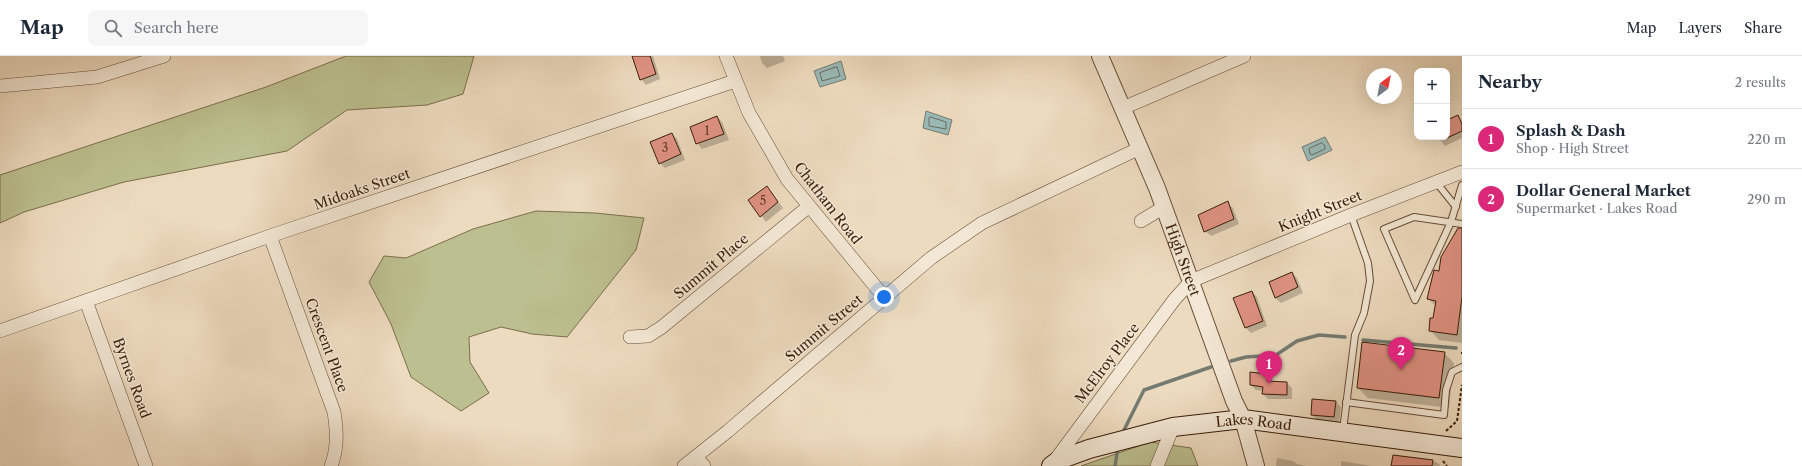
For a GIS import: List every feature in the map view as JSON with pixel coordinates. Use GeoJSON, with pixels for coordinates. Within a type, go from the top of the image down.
{"type":"FeatureCollection","features":[{"type":"Feature","properties":{"kind":"main road","name":"Lakes Road"},"geometry":{"type":"LineString","coordinates":[[1051,466],[1059,460],[1089,448],[1172,428],[1243,419],[1462,448]]}},
{"type":"Feature","properties":{"kind":"street"},"geometry":{"type":"LineString","coordinates":[[0,86],[98,77],[164,56]]}},
{"type":"Feature","properties":{"kind":"street","name":"Chatham Road"},"geometry":{"type":"LineString","coordinates":[[726,56],[749,113],[787,180],[884,298]]}},
{"type":"Feature","properties":{"kind":"street","name":"High Street"},"geometry":{"type":"LineString","coordinates":[[1100,56],[1164,207],[1234,401],[1243,419],[1256,466]]}},
{"type":"Feature","properties":{"kind":"street"},"geometry":{"type":"LineString","coordinates":[[1123,108],[1244,56]]}},
{"type":"Feature","properties":{"kind":"street","name":"Midoaks Street"},"geometry":{"type":"LineString","coordinates":[[0,331],[270,236],[735,81]]}},
{"type":"Feature","properties":{"kind":"street","name":"Summit Street"},"geometry":{"type":"LineString","coordinates":[[684,466],[700,461],[931,258],[982,223],[1140,148]]}},
{"type":"Feature","properties":{"kind":"street","name":"Knight Street"},"geometry":{"type":"LineString","coordinates":[[1191,281],[1351,215],[1462,172]]}},
{"type":"Feature","properties":{"kind":"street","name":"Summit Place"},"geometry":{"type":"LineString","coordinates":[[630,337],[648,336],[662,327],[808,207]]}},
{"type":"Feature","properties":{"kind":"street"},"geometry":{"type":"LineString","coordinates":[[1141,221],[1164,207]]}},
{"type":"Feature","properties":{"kind":"street","name":"Crescent Place"},"geometry":{"type":"LineString","coordinates":[[270,236],[334,412],[337,443],[331,466]]}},
{"type":"Feature","properties":{"kind":"street","name":"McElroy Place"},"geometry":{"type":"LineString","coordinates":[[1051,466],[1174,300],[1191,281]]}},
{"type":"Feature","properties":{"kind":"street","name":"Byrnes Road"},"geometry":{"type":"LineString","coordinates":[[86,302],[146,466]]}},
{"type":"Feature","properties":{"kind":"street"},"geometry":{"type":"LineString","coordinates":[[1157,466],[1172,428]]}},
{"type":"Feature","properties":{"kind":"lane"},"geometry":{"type":"LineString","coordinates":[[1436,182],[1456,206]]}},
{"type":"Feature","properties":{"kind":"lane"},"geometry":{"type":"LineString","coordinates":[[1462,185],[1450,222],[1415,300],[1384,229],[1414,217],[1450,222],[1462,224]]}},
{"type":"Feature","properties":{"kind":"lane"},"geometry":{"type":"LineString","coordinates":[[1343,432],[1356,335],[1364,313],[1370,281],[1368,263],[1351,215]]}},
{"type":"Feature","properties":{"kind":"lane"},"geometry":{"type":"LineString","coordinates":[[1346,402],[1444,415],[1446,390],[1452,372],[1462,367]]}},
{"type":"Feature","properties":{"kind":"green space"},"geometry":{"type":"Polygon","coordinates":[[[346,56],[474,56],[463,94],[427,105],[347,110],[287,151],[124,182],[24,212],[0,223],[0,175],[266,87],[346,56]]]}},
{"type":"Feature","properties":{"kind":"green space"},"geometry":{"type":"Polygon","coordinates":[[[536,211],[595,213],[644,218],[636,250],[567,337],[532,334],[501,327],[469,337],[470,362],[489,393],[461,411],[411,377],[391,324],[369,282],[384,256],[406,258],[473,229],[536,211]]]}},
{"type":"Feature","properties":{"kind":"green space"},"geometry":{"type":"Polygon","coordinates":[[[1150,442],[1191,448],[1198,466],[1081,466],[1150,442]]]}},
{"type":"Feature","properties":{"kind":"water"},"geometry":{"type":"Polygon","coordinates":[[[841,61],[846,79],[820,87],[814,71],[841,61]]]}},
{"type":"Feature","properties":{"kind":"water"},"geometry":{"type":"Polygon","coordinates":[[[926,111],[952,120],[948,135],[923,128],[926,111]]]}},
{"type":"Feature","properties":{"kind":"water"},"geometry":{"type":"Polygon","coordinates":[[[1325,137],[1332,150],[1308,161],[1302,147],[1325,137]]]}},
{"type":"Feature","properties":{"kind":"building"},"geometry":{"type":"Polygon","coordinates":[[[632,56],[650,56],[656,74],[640,80],[632,56]]]}},
{"type":"Feature","properties":{"kind":"building"},"geometry":{"type":"Polygon","coordinates":[[[1458,115],[1462,124],[1462,131],[1450,137],[1450,119],[1458,115]]]}},
{"type":"Feature","properties":{"kind":"building"},"geometry":{"type":"Polygon","coordinates":[[[717,116],[724,134],[696,144],[690,127],[717,116]]]}},
{"type":"Feature","properties":{"kind":"building"},"geometry":{"type":"Polygon","coordinates":[[[672,133],[681,154],[659,164],[650,142],[672,133]]]}},
{"type":"Feature","properties":{"kind":"building"},"geometry":{"type":"Polygon","coordinates":[[[767,186],[778,202],[760,217],[748,200],[767,186]]]}},
{"type":"Feature","properties":{"kind":"building"},"geometry":{"type":"Polygon","coordinates":[[[1228,201],[1234,219],[1204,232],[1198,215],[1228,201]]]}},
{"type":"Feature","properties":{"kind":"building"},"geometry":{"type":"Polygon","coordinates":[[[1458,228],[1462,228],[1462,297],[1457,335],[1429,331],[1430,318],[1433,318],[1436,301],[1427,299],[1434,270],[1439,271],[1441,257],[1458,228]]]}},
{"type":"Feature","properties":{"kind":"building"},"geometry":{"type":"Polygon","coordinates":[[[1292,272],[1298,287],[1275,298],[1269,282],[1292,272]]]}},
{"type":"Feature","properties":{"kind":"building"},"geometry":{"type":"Polygon","coordinates":[[[1252,291],[1263,321],[1245,328],[1233,298],[1252,291]]]}},
{"type":"Feature","properties":{"kind":"building"},"geometry":{"type":"Polygon","coordinates":[[[1362,342],[1445,352],[1439,398],[1357,388],[1362,342]]]}},
{"type":"Feature","properties":{"kind":"building"},"geometry":{"type":"Polygon","coordinates":[[[1250,372],[1267,374],[1267,381],[1287,382],[1287,395],[1262,394],[1263,387],[1250,385],[1250,372]]]}},
{"type":"Feature","properties":{"kind":"building"},"geometry":{"type":"Polygon","coordinates":[[[1312,399],[1336,401],[1334,417],[1311,415],[1312,399]]]}},
{"type":"Feature","properties":{"kind":"building"},"geometry":{"type":"Polygon","coordinates":[[[1393,455],[1433,460],[1432,466],[1391,466],[1393,455]]]}},
{"type":"Feature","properties":{"kind":"waterway"},"geometry":{"type":"LineString","coordinates":[[1231,361],[1246,357],[1276,355],[1297,341],[1319,335],[1345,337]]}},
{"type":"Feature","properties":{"kind":"waterway"},"geometry":{"type":"LineString","coordinates":[[1363,340],[1456,348]]}},
{"type":"Feature","properties":{"kind":"waterway"},"geometry":{"type":"LineString","coordinates":[[1122,434],[1144,390],[1211,367]]}},
{"type":"Feature","properties":{"kind":"waterway"},"geometry":{"type":"LineString","coordinates":[[1115,466],[1118,447]]}},
{"type":"Feature","properties":{"kind":"place","name":"Dollar General Market"},"geometry":{"type":"Point","coordinates":[1401,370]}},
{"type":"Feature","properties":{"kind":"place","name":"Splash & Dash"},"geometry":{"type":"Point","coordinates":[1269,384]}}]}
